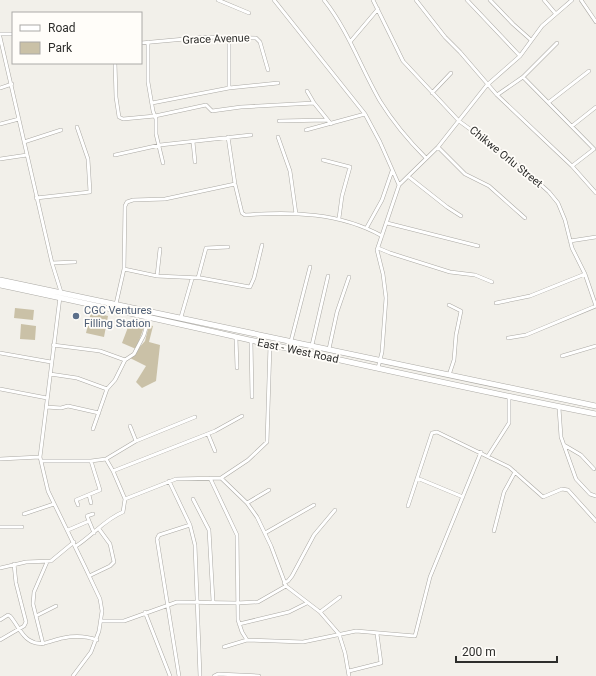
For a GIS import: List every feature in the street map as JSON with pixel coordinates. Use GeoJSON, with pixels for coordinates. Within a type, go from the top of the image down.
{"type":"FeatureCollection","features":[{"type":"Feature","properties":{"kind":"main road","name":"East - West Road"},"geometry":{"type":"LineString","coordinates":[[0,280],[236,338],[559,408],[596,414]]}},
{"type":"Feature","properties":{"kind":"main road","name":"East - West Road"},"geometry":{"type":"LineString","coordinates":[[0,285],[116,304],[181,317],[596,406]]}},
{"type":"Feature","properties":{"kind":"street"},"geometry":{"type":"LineString","coordinates":[[218,0],[249,13]]}},
{"type":"Feature","properties":{"kind":"street"},"geometry":{"type":"LineString","coordinates":[[274,0],[365,114],[380,142],[399,185]]}},
{"type":"Feature","properties":{"kind":"street"},"geometry":{"type":"LineString","coordinates":[[324,0],[350,42],[381,102],[410,142],[426,158]]}},
{"type":"Feature","properties":{"kind":"street","name":"Chikwe Orlu Street"},"geometry":{"type":"LineString","coordinates":[[374,0],[403,61],[432,93],[459,121],[515,161],[549,192],[558,203],[563,213],[570,241],[585,274],[596,306]]}},
{"type":"Feature","properties":{"kind":"street"},"geometry":{"type":"LineString","coordinates":[[416,0],[440,32],[487,85],[572,166],[596,193]]}},
{"type":"Feature","properties":{"kind":"street"},"geometry":{"type":"LineString","coordinates":[[467,0],[520,56]]}},
{"type":"Feature","properties":{"kind":"street"},"geometry":{"type":"LineString","coordinates":[[490,0],[531,40]]}},
{"type":"Feature","properties":{"kind":"street"},"geometry":{"type":"LineString","coordinates":[[544,0],[555,13]]}},
{"type":"Feature","properties":{"kind":"street"},"geometry":{"type":"LineString","coordinates":[[378,368],[386,298],[383,274],[377,255],[399,185],[409,177],[438,147],[487,85],[520,56],[531,40],[555,13],[572,0]]}},
{"type":"Feature","properties":{"kind":"street"},"geometry":{"type":"LineString","coordinates":[[581,0],[596,22]]}},
{"type":"Feature","properties":{"kind":"street"},"geometry":{"type":"LineString","coordinates":[[350,42],[378,9]]}},
{"type":"Feature","properties":{"kind":"street"},"geometry":{"type":"LineString","coordinates":[[12,34],[0,35],[2,51],[12,84],[36,198],[60,295],[40,457],[48,491],[75,544],[101,604],[101,621],[97,640],[91,652],[73,676]]}},
{"type":"Feature","properties":{"kind":"street"},"geometry":{"type":"LineString","coordinates":[[229,37],[229,88]]}},
{"type":"Feature","properties":{"kind":"street","name":"Grace Avenue"},"geometry":{"type":"LineString","coordinates":[[142,43],[229,37],[257,39],[260,42],[268,70]]}},
{"type":"Feature","properties":{"kind":"street"},"geometry":{"type":"LineString","coordinates":[[148,42],[148,82],[155,116],[156,134],[160,145],[163,163]]}},
{"type":"Feature","properties":{"kind":"street"},"geometry":{"type":"LineString","coordinates":[[497,95],[523,77],[557,43]]}},
{"type":"Feature","properties":{"kind":"street"},"geometry":{"type":"LineString","coordinates":[[115,64],[116,98],[119,117],[123,119],[155,116],[206,105],[212,111],[241,107],[314,103]]}},
{"type":"Feature","properties":{"kind":"street"},"geometry":{"type":"LineString","coordinates":[[549,102],[590,71]]}},
{"type":"Feature","properties":{"kind":"street"},"geometry":{"type":"LineString","coordinates":[[432,93],[450,72]]}},
{"type":"Feature","properties":{"kind":"street"},"geometry":{"type":"LineString","coordinates":[[523,77],[595,149],[572,166]]}},
{"type":"Feature","properties":{"kind":"street"},"geometry":{"type":"LineString","coordinates":[[152,104],[229,88],[278,83]]}},
{"type":"Feature","properties":{"kind":"street"},"geometry":{"type":"LineString","coordinates":[[0,88],[12,84]]}},
{"type":"Feature","properties":{"kind":"street"},"geometry":{"type":"LineString","coordinates":[[307,91],[314,103],[331,124]]}},
{"type":"Feature","properties":{"kind":"street"},"geometry":{"type":"LineString","coordinates":[[572,126],[596,107]]}},
{"type":"Feature","properties":{"kind":"street"},"geometry":{"type":"LineString","coordinates":[[306,130],[365,114]]}},
{"type":"Feature","properties":{"kind":"street"},"geometry":{"type":"LineString","coordinates":[[0,124],[19,119]]}},
{"type":"Feature","properties":{"kind":"street"},"geometry":{"type":"LineString","coordinates":[[279,121],[327,120]]}},
{"type":"Feature","properties":{"kind":"street"},"geometry":{"type":"LineString","coordinates":[[36,198],[90,192],[88,159],[77,127]]}},
{"type":"Feature","properties":{"kind":"street"},"geometry":{"type":"LineString","coordinates":[[24,142],[61,130]]}},
{"type":"Feature","properties":{"kind":"street"},"geometry":{"type":"LineString","coordinates":[[114,155],[160,145],[251,135]]}},
{"type":"Feature","properties":{"kind":"street"},"geometry":{"type":"LineString","coordinates":[[228,137],[235,184],[243,214],[296,214],[339,218],[367,227],[382,236]]}},
{"type":"Feature","properties":{"kind":"street"},"geometry":{"type":"LineString","coordinates":[[278,137],[290,171],[296,214]]}},
{"type":"Feature","properties":{"kind":"street"},"geometry":{"type":"LineString","coordinates":[[193,142],[195,162]]}},
{"type":"Feature","properties":{"kind":"street"},"geometry":{"type":"LineString","coordinates":[[438,147],[465,174],[489,186],[525,218]]}},
{"type":"Feature","properties":{"kind":"street"},"geometry":{"type":"LineString","coordinates":[[0,159],[27,155]]}},
{"type":"Feature","properties":{"kind":"street"},"geometry":{"type":"LineString","coordinates":[[323,160],[350,167],[342,196],[339,218]]}},
{"type":"Feature","properties":{"kind":"street"},"geometry":{"type":"LineString","coordinates":[[367,227],[382,200],[392,171]]}},
{"type":"Feature","properties":{"kind":"street"},"geometry":{"type":"LineString","coordinates":[[409,177],[447,207],[461,216]]}},
{"type":"Feature","properties":{"kind":"street"},"geometry":{"type":"LineString","coordinates":[[116,304],[124,269],[125,206],[127,202],[165,199],[235,184]]}},
{"type":"Feature","properties":{"kind":"street"},"geometry":{"type":"LineString","coordinates":[[387,223],[478,246]]}},
{"type":"Feature","properties":{"kind":"street"},"geometry":{"type":"LineString","coordinates":[[570,241],[596,237]]}},
{"type":"Feature","properties":{"kind":"street"},"geometry":{"type":"LineString","coordinates":[[124,269],[157,276],[192,279],[198,278],[250,287],[252,285],[262,245]]}},
{"type":"Feature","properties":{"kind":"street"},"geometry":{"type":"LineString","coordinates":[[198,278],[206,248],[228,247]]}},
{"type":"Feature","properties":{"kind":"street"},"geometry":{"type":"LineString","coordinates":[[378,248],[390,254],[450,272],[475,275],[492,282]]}},
{"type":"Feature","properties":{"kind":"street"},"geometry":{"type":"LineString","coordinates":[[157,276],[160,249]]}},
{"type":"Feature","properties":{"kind":"street"},"geometry":{"type":"LineString","coordinates":[[52,263],[75,262]]}},
{"type":"Feature","properties":{"kind":"street"},"geometry":{"type":"LineString","coordinates":[[291,341],[310,267]]}},
{"type":"Feature","properties":{"kind":"street"},"geometry":{"type":"LineString","coordinates":[[496,303],[530,296],[585,274]]}},
{"type":"Feature","properties":{"kind":"street"},"geometry":{"type":"LineString","coordinates":[[312,346],[328,276]]}},
{"type":"Feature","properties":{"kind":"street"},"geometry":{"type":"LineString","coordinates":[[329,349],[337,312],[348,277]]}},
{"type":"Feature","properties":{"kind":"street"},"geometry":{"type":"LineString","coordinates":[[181,317],[192,279]]}},
{"type":"Feature","properties":{"kind":"street"},"geometry":{"type":"LineString","coordinates":[[449,306],[461,310],[456,335],[454,360],[449,375]]}},
{"type":"Feature","properties":{"kind":"street"},"geometry":{"type":"LineString","coordinates":[[508,338],[526,335],[596,306]]}},
{"type":"Feature","properties":{"kind":"street"},"geometry":{"type":"LineString","coordinates":[[93,429],[107,389],[115,380],[125,360],[130,358],[139,346],[149,317]]}},
{"type":"Feature","properties":{"kind":"street"},"geometry":{"type":"LineString","coordinates":[[236,338],[237,368]]}},
{"type":"Feature","properties":{"kind":"street"},"geometry":{"type":"LineString","coordinates":[[251,341],[252,397]]}},
{"type":"Feature","properties":{"kind":"street"},"geometry":{"type":"LineString","coordinates":[[53,345],[100,351],[125,360]]}},
{"type":"Feature","properties":{"kind":"street"},"geometry":{"type":"LineString","coordinates":[[125,499],[169,481],[185,478],[220,478],[248,460],[267,442],[270,345]]}},
{"type":"Feature","properties":{"kind":"street"},"geometry":{"type":"LineString","coordinates":[[562,356],[596,346]]}},
{"type":"Feature","properties":{"kind":"street"},"geometry":{"type":"LineString","coordinates":[[0,353],[51,362]]}},
{"type":"Feature","properties":{"kind":"street"},"geometry":{"type":"LineString","coordinates":[[50,374],[77,378],[107,389]]}},
{"type":"Feature","properties":{"kind":"street"},"geometry":{"type":"LineString","coordinates":[[0,389],[47,398]]}},
{"type":"Feature","properties":{"kind":"street"},"geometry":{"type":"LineString","coordinates":[[488,456],[509,423],[509,396]]}},
{"type":"Feature","properties":{"kind":"street"},"geometry":{"type":"LineString","coordinates":[[46,407],[61,408],[68,406],[99,413]]}},
{"type":"Feature","properties":{"kind":"street"},"geometry":{"type":"LineString","coordinates":[[559,408],[559,430],[576,479],[590,494],[596,496]]}},
{"type":"Feature","properties":{"kind":"street"},"geometry":{"type":"LineString","coordinates":[[114,471],[208,434],[242,416]]}},
{"type":"Feature","properties":{"kind":"street"},"geometry":{"type":"LineString","coordinates":[[41,461],[91,461],[106,459],[136,441],[195,417]]}},
{"type":"Feature","properties":{"kind":"street"},"geometry":{"type":"LineString","coordinates":[[130,426],[136,441]]}},
{"type":"Feature","properties":{"kind":"street"},"geometry":{"type":"LineString","coordinates":[[408,506],[434,432],[437,432],[481,452],[509,467],[543,497],[562,488],[568,490],[596,521]]}},
{"type":"Feature","properties":{"kind":"street"},"geometry":{"type":"LineString","coordinates":[[208,434],[215,451]]}},
{"type":"Feature","properties":{"kind":"street"},"geometry":{"type":"LineString","coordinates":[[564,445],[581,455],[594,469]]}},
{"type":"Feature","properties":{"kind":"street"},"geometry":{"type":"LineString","coordinates":[[224,647],[247,640],[303,642],[356,630],[377,634],[416,635],[422,604],[430,577],[481,452]]}},
{"type":"Feature","properties":{"kind":"street"},"geometry":{"type":"LineString","coordinates":[[0,458],[40,457]]}},
{"type":"Feature","properties":{"kind":"street"},"geometry":{"type":"LineString","coordinates":[[0,568],[26,562],[47,562],[53,560],[75,544],[94,533],[114,516],[123,512],[125,499],[114,471],[106,459]]}},
{"type":"Feature","properties":{"kind":"street"},"geometry":{"type":"LineString","coordinates":[[78,505],[76,500],[100,490],[91,461]]}},
{"type":"Feature","properties":{"kind":"street"},"geometry":{"type":"LineString","coordinates":[[494,531],[504,492],[515,472]]}},
{"type":"Feature","properties":{"kind":"street"},"geometry":{"type":"LineString","coordinates":[[210,478],[237,535],[237,603],[239,624],[244,637],[247,640]]}},
{"type":"Feature","properties":{"kind":"street"},"geometry":{"type":"LineString","coordinates":[[220,478],[247,503],[265,533],[285,584],[320,612],[339,634],[350,676]]}},
{"type":"Feature","properties":{"kind":"street"},"geometry":{"type":"LineString","coordinates":[[417,478],[463,497]]}},
{"type":"Feature","properties":{"kind":"street"},"geometry":{"type":"LineString","coordinates":[[169,481],[190,525],[195,545],[200,676]]}},
{"type":"Feature","properties":{"kind":"street"},"geometry":{"type":"LineString","coordinates":[[247,503],[269,490]]}},
{"type":"Feature","properties":{"kind":"street"},"geometry":{"type":"LineString","coordinates":[[89,495],[91,503]]}},
{"type":"Feature","properties":{"kind":"street"},"geometry":{"type":"LineString","coordinates":[[193,500],[209,530],[213,601]]}},
{"type":"Feature","properties":{"kind":"street"},"geometry":{"type":"LineString","coordinates":[[24,514],[54,504]]}},
{"type":"Feature","properties":{"kind":"street"},"geometry":{"type":"LineString","coordinates":[[265,533],[314,505]]}},
{"type":"Feature","properties":{"kind":"street"},"geometry":{"type":"LineString","coordinates":[[101,621],[124,621],[167,604],[177,602],[258,602],[288,581],[314,535],[335,510]]}},
{"type":"Feature","properties":{"kind":"street"},"geometry":{"type":"LineString","coordinates":[[93,514],[87,516],[94,533]]}},
{"type":"Feature","properties":{"kind":"street"},"geometry":{"type":"LineString","coordinates":[[68,530],[89,521]]}},
{"type":"Feature","properties":{"kind":"street"},"geometry":{"type":"LineString","coordinates":[[179,676],[158,537],[190,525]]}},
{"type":"Feature","properties":{"kind":"street"},"geometry":{"type":"LineString","coordinates":[[0,527],[22,528]]}},
{"type":"Feature","properties":{"kind":"street"},"geometry":{"type":"LineString","coordinates":[[89,576],[110,566],[114,562],[110,544],[99,528]]}},
{"type":"Feature","properties":{"kind":"street"},"geometry":{"type":"LineString","coordinates":[[43,644],[33,604],[34,592],[47,562]]}},
{"type":"Feature","properties":{"kind":"street"},"geometry":{"type":"LineString","coordinates":[[0,640],[19,629],[26,622],[16,583],[14,564]]}},
{"type":"Feature","properties":{"kind":"street"},"geometry":{"type":"LineString","coordinates":[[320,612],[340,597]]}},
{"type":"Feature","properties":{"kind":"street"},"geometry":{"type":"LineString","coordinates":[[239,624],[289,612],[308,603]]}},
{"type":"Feature","properties":{"kind":"street"},"geometry":{"type":"LineString","coordinates":[[36,616],[56,606]]}},
{"type":"Feature","properties":{"kind":"street"},"geometry":{"type":"LineString","coordinates":[[145,612],[170,676]]}},
{"type":"Feature","properties":{"kind":"street"},"geometry":{"type":"LineString","coordinates":[[0,620],[8,615],[10,616],[29,640],[43,644],[70,637],[87,637],[97,640]]}},
{"type":"Feature","properties":{"kind":"street"},"geometry":{"type":"LineString","coordinates":[[349,671],[381,663],[377,634]]}},
{"type":"Feature","properties":{"kind":"street"},"geometry":{"type":"LineString","coordinates":[[214,676],[218,674],[259,676]]}},
{"type":"Feature","properties":{"kind":"green space"},"geometry":{"type":"Polygon","coordinates":[[[15,308],[34,310],[33,320],[14,318],[15,308]]]}},
{"type":"Feature","properties":{"kind":"green space"},"geometry":{"type":"Polygon","coordinates":[[[91,312],[108,316],[104,337],[86,333],[91,312]]]}},
{"type":"Feature","properties":{"kind":"green space"},"geometry":{"type":"Polygon","coordinates":[[[130,322],[144,327],[136,349],[122,343],[130,322]]]}},
{"type":"Feature","properties":{"kind":"green space"},"geometry":{"type":"Polygon","coordinates":[[[21,324],[36,326],[35,340],[20,339],[21,324]]]}},
{"type":"Feature","properties":{"kind":"green space"},"geometry":{"type":"Polygon","coordinates":[[[149,325],[153,326],[149,342],[160,345],[156,381],[142,388],[136,382],[146,366],[130,358],[145,341],[149,325]]]}},
{"type":"Feature","properties":{"kind":"place","name":"CGC Ventures Filling Station"},"geometry":{"type":"Point","coordinates":[76,316]}}]}
